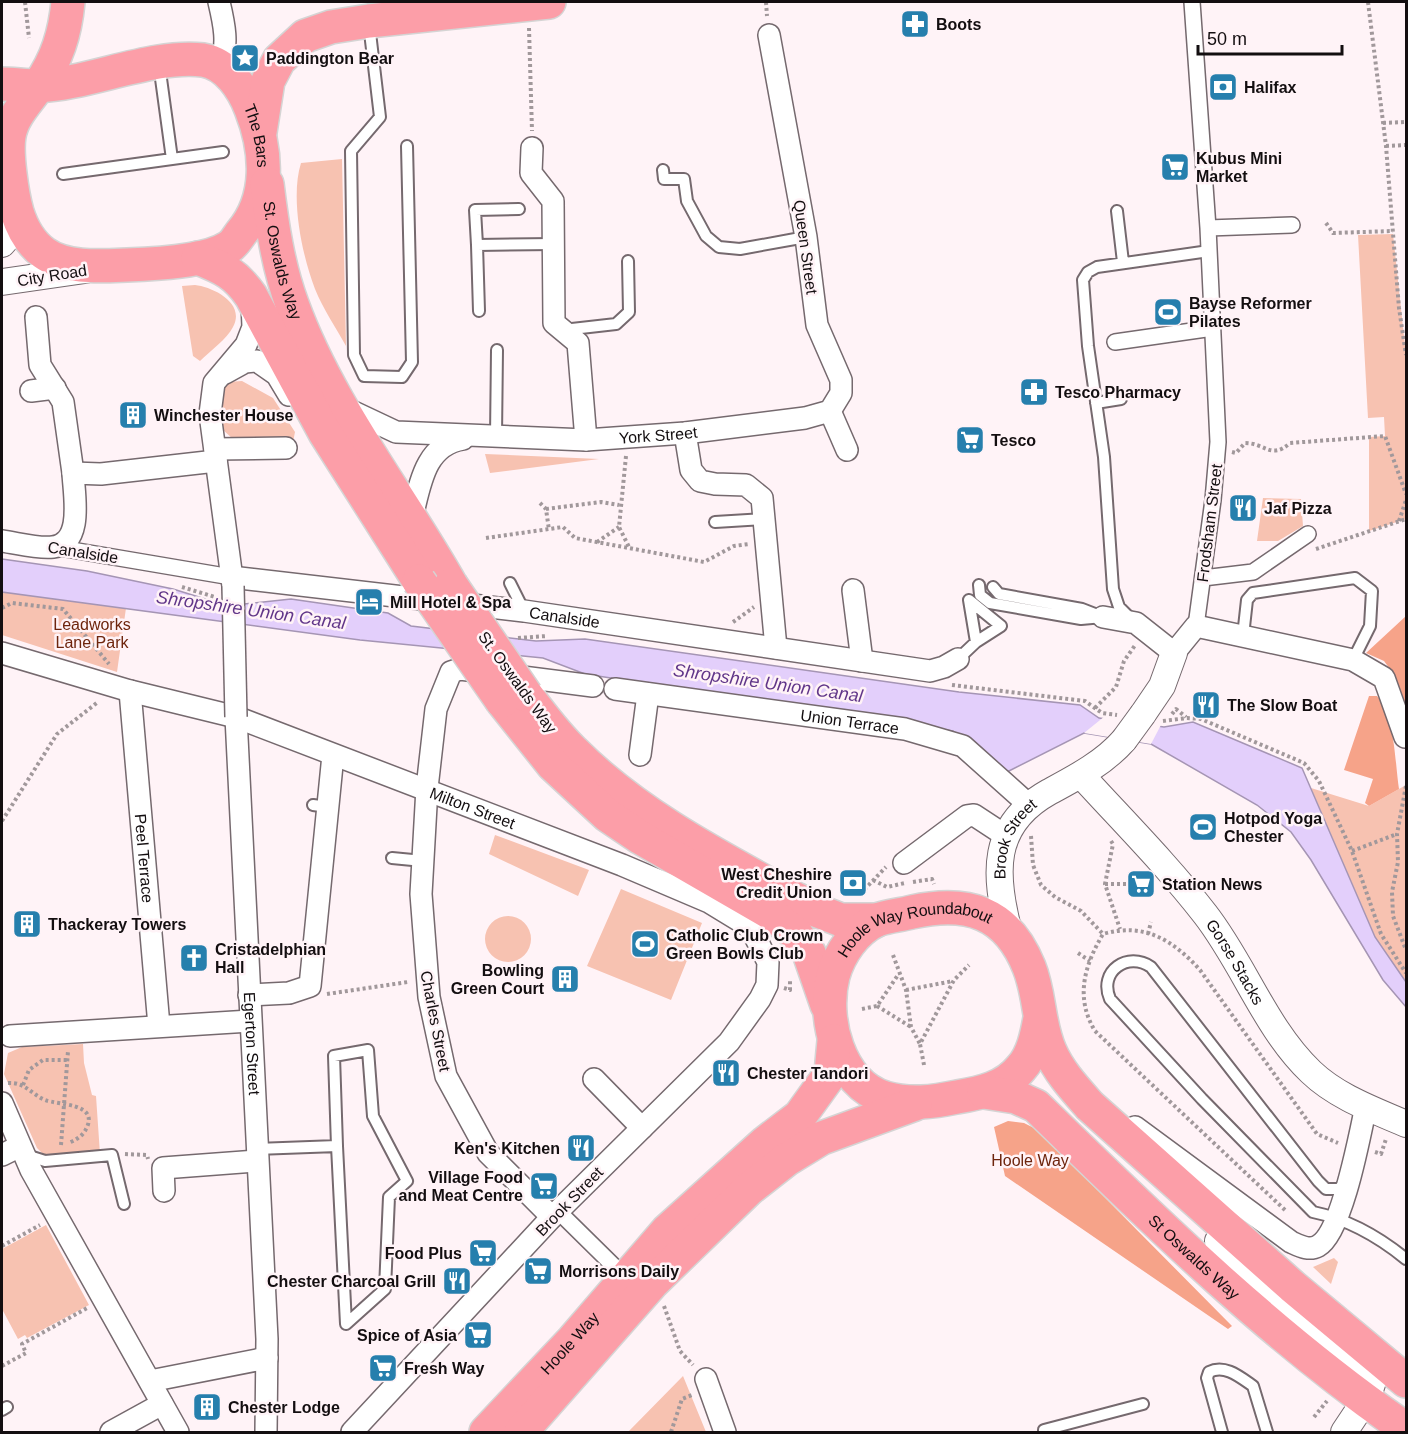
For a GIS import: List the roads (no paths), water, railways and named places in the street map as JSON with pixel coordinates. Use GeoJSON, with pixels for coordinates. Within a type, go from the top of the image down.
{"type":"FeatureCollection","features":[{"type":"Feature","properties":{"kind":"highway"},"geometry":{"type":"LineString","coordinates":[[2,71],[15,67],[38,52],[54,35],[68,2]]}},
{"type":"Feature","properties":{"kind":"highway","name":"The Bars"},"geometry":{"type":"LineString","coordinates":[[68,2],[59,53],[12,126],[5,151],[17,211],[28,238],[45,254],[68,263],[103,266],[198,258],[230,246],[249,225],[260,203],[262,147],[249,103],[234,79],[220,67]]}},
{"type":"Feature","properties":{"kind":"highway"},"geometry":{"type":"LineString","coordinates":[[262,147],[268,81],[279,60],[305,36],[331,27],[369,21],[539,2]]}},
{"type":"Feature","properties":{"kind":"highway"},"geometry":{"type":"LineString","coordinates":[[2,84],[38,86],[178,60],[204,60],[220,67]]}},
{"type":"Feature","properties":{"kind":"highway","name":"St. Oswalds Way"},"geometry":{"type":"LineString","coordinates":[[262,147],[279,262],[292,304],[319,366],[412,517],[435,583]]}},
{"type":"Feature","properties":{"kind":"highway","name":"St. Oswalds Way"},"geometry":{"type":"LineString","coordinates":[[198,258],[223,268],[240,280],[251,296],[325,433],[377,515],[435,583],[514,698],[553,765],[607,815],[641,838],[769,912],[796,934],[809,953],[829,1009]]}},
{"type":"Feature","properties":{"kind":"highway","name":"St. Oswalds Way"},"geometry":{"type":"LineString","coordinates":[[514,698],[631,801],[761,880],[818,911],[841,920],[877,920]]}},
{"type":"Feature","properties":{"kind":"highway","name":"Hoole Way Roundabout"},"geometry":{"type":"LineString","coordinates":[[1040,1018],[1035,1042],[1023,1067],[1007,1082],[984,1092],[915,1104],[884,1098],[865,1087],[849,1068],[834,1041],[829,1009],[830,987],[836,966],[846,947],[877,920],[934,908],[958,906],[995,919],[1009,932],[1029,967],[1040,1018],[1050,1050],[1058,1065],[1090,1106]]}},
{"type":"Feature","properties":{"kind":"highway","name":"Hoole Way"},"geometry":{"type":"LineString","coordinates":[[486,1432],[573,1340],[667,1231],[766,1142],[800,1116],[831,1073],[834,1041]]}},
{"type":"Feature","properties":{"kind":"highway","name":"St Oswalds Way"},"geometry":{"type":"LineString","coordinates":[[984,1092],[1016,1097],[1036,1106],[1249,1306],[1363,1391],[1407,1429]]}},
{"type":"Feature","properties":{"kind":"highway","name":"Hoole Way"},"geometry":{"type":"LineString","coordinates":[[521,1432],[652,1283],[749,1189],[786,1160],[822,1138],[915,1104]]}},
{"type":"Feature","properties":{"kind":"highway"},"geometry":{"type":"LineString","coordinates":[[1090,1106],[1292,1286],[1406,1380]]}},
{"type":"Feature","properties":{"kind":"street"},"geometry":{"type":"LineString","coordinates":[[219,2],[225,30],[224,56],[220,67]]}},
{"type":"Feature","properties":{"kind":"street","name":"Frodsham Street"},"geometry":{"type":"LineString","coordinates":[[1192,2],[1208,228],[1218,442],[1196,626]]}},
{"type":"Feature","properties":{"kind":"street","name":"Queen Street"},"geometry":{"type":"LineString","coordinates":[[769,35],[806,237],[818,325],[841,380],[841,393],[830,411]]}},
{"type":"Feature","properties":{"kind":"street"},"geometry":{"type":"LineString","coordinates":[[532,148],[531,173],[553,201],[554,323],[578,343],[586,440]]}},
{"type":"Feature","properties":{"kind":"street"},"geometry":{"type":"LineString","coordinates":[[2,244],[10,235],[17,211]]}},
{"type":"Feature","properties":{"kind":"street"},"geometry":{"type":"LineString","coordinates":[[1208,228],[1292,225]]}},
{"type":"Feature","properties":{"kind":"street","name":"City Road"},"geometry":{"type":"LineString","coordinates":[[2,282],[103,266]]}},
{"type":"Feature","properties":{"kind":"street"},"geometry":{"type":"LineString","coordinates":[[220,376],[246,345],[253,327],[251,296]]}},
{"type":"Feature","properties":{"kind":"street"},"geometry":{"type":"LineString","coordinates":[[36,317],[40,365],[63,402],[73,473],[73,531],[68,540],[54,547]]}},
{"type":"Feature","properties":{"kind":"street"},"geometry":{"type":"LineString","coordinates":[[1115,342],[1213,328]]}},
{"type":"Feature","properties":{"kind":"street"},"geometry":{"type":"LineString","coordinates":[[220,376],[245,362],[257,360],[266,365],[277,375],[326,457],[377,515]]}},
{"type":"Feature","properties":{"kind":"street","name":"Egerton Street"},"geometry":{"type":"LineString","coordinates":[[220,376],[214,383],[210,414],[232,581],[236,717],[267,1358],[266,1432]]}},
{"type":"Feature","properties":{"kind":"street"},"geometry":{"type":"LineString","coordinates":[[31,391],[55,388]]}},
{"type":"Feature","properties":{"kind":"street"},"geometry":{"type":"LineString","coordinates":[[343,407],[396,432],[490,435]]}},
{"type":"Feature","properties":{"kind":"street"},"geometry":{"type":"LineString","coordinates":[[830,411],[847,450]]}},
{"type":"Feature","properties":{"kind":"street","name":"York Street"},"geometry":{"type":"LineString","coordinates":[[490,435],[586,440],[685,433],[813,417],[830,411]]}},
{"type":"Feature","properties":{"kind":"street"},"geometry":{"type":"LineString","coordinates":[[685,433],[691,470],[700,481],[746,485],[762,498],[776,648]]}},
{"type":"Feature","properties":{"kind":"street"},"geometry":{"type":"LineString","coordinates":[[412,517],[430,459],[453,440],[490,435]]}},
{"type":"Feature","properties":{"kind":"street"},"geometry":{"type":"LineString","coordinates":[[73,473],[101,474],[216,454],[286,448]]}},
{"type":"Feature","properties":{"kind":"street"},"geometry":{"type":"LineString","coordinates":[[1203,578],[1252,572],[1308,534]]}},
{"type":"Feature","properties":{"kind":"street","name":"Canalside"},"geometry":{"type":"LineString","coordinates":[[2,541],[54,547],[232,581],[524,611],[930,671],[944,667],[958,659]]}},
{"type":"Feature","properties":{"kind":"street"},"geometry":{"type":"LineString","coordinates":[[853,590],[862,661]]}},
{"type":"Feature","properties":{"kind":"street"},"geometry":{"type":"LineString","coordinates":[[1102,617],[1141,627],[1174,653]]}},
{"type":"Feature","properties":{"kind":"street"},"geometry":{"type":"LineString","coordinates":[[1081,775],[1136,723],[1162,686],[1174,653],[1196,626],[1353,660],[1384,678],[1405,737]]}},
{"type":"Feature","properties":{"kind":"street","name":"Milton Street"},"geometry":{"type":"LineString","coordinates":[[2,652],[130,691],[236,717],[333,755],[427,788],[621,865],[708,903],[750,927],[768,962]]}},
{"type":"Feature","properties":{"kind":"street","name":"Charles Street"},"geometry":{"type":"LineString","coordinates":[[555,1214],[488,1153],[446,1076],[427,979],[421,894],[427,788],[436,709],[451,672],[460,669],[592,686]]}},
{"type":"Feature","properties":{"kind":"street","name":"Union Terrace"},"geometry":{"type":"LineString","coordinates":[[615,690],[905,729],[963,746],[1020,823]]}},
{"type":"Feature","properties":{"kind":"street","name":"Peel Terrace"},"geometry":{"type":"LineString","coordinates":[[130,691],[159,1026]]}},
{"type":"Feature","properties":{"kind":"street"},"geometry":{"type":"LineString","coordinates":[[640,755],[648,694]]}},
{"type":"Feature","properties":{"kind":"street"},"geometry":{"type":"LineString","coordinates":[[249,995],[289,993],[310,986],[320,806],[333,755]]}},
{"type":"Feature","properties":{"kind":"street","name":"Brook Street"},"geometry":{"type":"LineString","coordinates":[[1009,932],[1000,898],[998,861],[1020,823],[1081,775]]}},
{"type":"Feature","properties":{"kind":"street","name":"Gorse Stacks"},"geometry":{"type":"LineString","coordinates":[[1081,775],[1206,914],[1245,973],[1279,1034],[1311,1072],[1341,1094],[1403,1122]]}},
{"type":"Feature","properties":{"kind":"street","name":"Milton Street"},"geometry":{"type":"LineString","coordinates":[[607,815],[649,856],[708,903]]}},
{"type":"Feature","properties":{"kind":"street"},"geometry":{"type":"LineString","coordinates":[[904,863],[967,816],[1020,823]]}},
{"type":"Feature","properties":{"kind":"street","name":"Brook Street"},"geometry":{"type":"LineString","coordinates":[[352,1432],[555,1214],[729,1042],[760,999],[767,985],[768,962]]}},
{"type":"Feature","properties":{"kind":"street"},"geometry":{"type":"LineString","coordinates":[[10,1036],[250,1021]]}},
{"type":"Feature","properties":{"kind":"street"},"geometry":{"type":"LineString","coordinates":[[594,1078],[642,1128]]}},
{"type":"Feature","properties":{"kind":"street"},"geometry":{"type":"LineString","coordinates":[[2,1103],[15,1152],[57,1217],[178,1432]]}},
{"type":"Feature","properties":{"kind":"street"},"geometry":{"type":"LineString","coordinates":[[1090,1106],[1131,1125],[1282,1235],[1305,1248],[1318,1246],[1327,1238],[1350,1181],[1366,1106]]}},
{"type":"Feature","properties":{"kind":"street"},"geometry":{"type":"LineString","coordinates":[[164,1191],[163,1168],[257,1155]]}},
{"type":"Feature","properties":{"kind":"street"},"geometry":{"type":"LineString","coordinates":[[1147,1157],[1156,1179],[1196,1220],[1367,1372],[1363,1391],[1344,1432]]}},
{"type":"Feature","properties":{"kind":"street"},"geometry":{"type":"LineString","coordinates":[[555,1214],[625,1277]]}},
{"type":"Feature","properties":{"kind":"street"},"geometry":{"type":"LineString","coordinates":[[150,1381],[267,1358]]}},
{"type":"Feature","properties":{"kind":"street"},"geometry":{"type":"LineString","coordinates":[[1324,1432],[1363,1391],[1406,1380]]}},
{"type":"Feature","properties":{"kind":"street"},"geometry":{"type":"LineString","coordinates":[[709,1385],[725,1432]]}},
{"type":"Feature","properties":{"kind":"street"},"geometry":{"type":"LineString","coordinates":[[111,1432],[162,1404]]}},
{"type":"Feature","properties":{"kind":"lane"},"geometry":{"type":"LineString","coordinates":[[369,21],[380,117],[351,151],[354,355],[364,376],[402,377],[412,362],[407,146]]}},
{"type":"Feature","properties":{"kind":"lane"},"geometry":{"type":"LineString","coordinates":[[159,64],[172,159]]}},
{"type":"Feature","properties":{"kind":"lane"},"geometry":{"type":"LineString","coordinates":[[63,174],[223,152]]}},
{"type":"Feature","properties":{"kind":"lane"},"geometry":{"type":"LineString","coordinates":[[663,170],[664,179],[684,179],[687,201],[706,236],[719,247],[741,249],[806,237]]}},
{"type":"Feature","properties":{"kind":"lane"},"geometry":{"type":"LineString","coordinates":[[479,311],[475,210],[519,209]]}},
{"type":"Feature","properties":{"kind":"lane"},"geometry":{"type":"LineString","coordinates":[[1117,211],[1123,262]]}},
{"type":"Feature","properties":{"kind":"lane"},"geometry":{"type":"LineString","coordinates":[[477,244],[554,244]]}},
{"type":"Feature","properties":{"kind":"lane"},"geometry":{"type":"LineString","coordinates":[[1141,627],[1119,607],[1113,589],[1104,458],[1083,280],[1088,272],[1097,267],[1209,251]]}},
{"type":"Feature","properties":{"kind":"lane"},"geometry":{"type":"LineString","coordinates":[[562,330],[616,324],[629,312],[628,261]]}},
{"type":"Feature","properties":{"kind":"lane"},"geometry":{"type":"LineString","coordinates":[[490,435],[497,350]]}},
{"type":"Feature","properties":{"kind":"lane"},"geometry":{"type":"LineString","coordinates":[[1096,403],[1121,399]]}},
{"type":"Feature","properties":{"kind":"lane"},"geometry":{"type":"LineString","coordinates":[[715,522],[765,519]]}},
{"type":"Feature","properties":{"kind":"lane"},"geometry":{"type":"LineString","coordinates":[[1243,636],[1247,600],[1253,593],[1355,578],[1372,591],[1370,626],[1353,660]]}},
{"type":"Feature","properties":{"kind":"lane"},"geometry":{"type":"LineString","coordinates":[[510,583],[524,611]]}},
{"type":"Feature","properties":{"kind":"lane"},"geometry":{"type":"LineString","coordinates":[[979,585],[980,595],[990,603],[1081,619],[1102,617]]}},
{"type":"Feature","properties":{"kind":"lane"},"geometry":{"type":"LineString","coordinates":[[993,587],[999,594],[1083,609],[1102,617]]}},
{"type":"Feature","properties":{"kind":"lane","name":"Canalside"},"geometry":{"type":"LineString","coordinates":[[958,659],[976,642]]}},
{"type":"Feature","properties":{"kind":"lane"},"geometry":{"type":"LineString","coordinates":[[392,858],[423,861]]}},
{"type":"Feature","properties":{"kind":"lane"},"geometry":{"type":"LineString","coordinates":[[1350,1181],[1338,1189],[1326,1189],[1318,1181],[1151,967],[1137,960],[1129,960],[1112,971],[1107,987],[1110,999],[1202,1099],[1313,1212],[1336,1217],[1389,1245],[1407,1259]]}},
{"type":"Feature","properties":{"kind":"lane"},"geometry":{"type":"LineString","coordinates":[[368,1050],[373,1116],[406,1180],[389,1197],[385,1289],[346,1324],[339,1181],[337,1146],[334,1056],[368,1050]]}},
{"type":"Feature","properties":{"kind":"lane"},"geometry":{"type":"LineString","coordinates":[[257,1155],[337,1146]]}},
{"type":"Feature","properties":{"kind":"lane"},"geometry":{"type":"LineString","coordinates":[[15,1152],[45,1161],[112,1155],[124,1204]]}},
{"type":"Feature","properties":{"kind":"lane"},"geometry":{"type":"LineString","coordinates":[[1222,1432],[1208,1378],[1209,1372],[1219,1369],[1237,1375],[1253,1386],[1267,1432]]}},
{"type":"Feature","properties":{"kind":"lane"},"geometry":{"type":"LineString","coordinates":[[1044,1432],[1044,1430],[1143,1404]]}},
{"type":"Feature","properties":{"kind":"water","name":"Shropshire Union Canal"},"geometry":{"type":"Polygon","coordinates":[[[2,559],[87,571],[173,589],[215,602],[244,604],[291,599],[388,613],[411,626],[536,641],[585,639],[959,692],[1080,705],[1099,718],[1164,727],[1193,722],[1302,768],[1375,937],[1406,982],[1406,1007],[1383,980],[1311,860],[1291,832],[1257,805],[1151,744],[1084,733],[1005,773],[953,731],[585,674],[543,658],[360,640],[2,592],[2,559]]]}},
{"type":"Feature","properties":{"kind":"place","name":"Boots"},"geometry":{"type":"Point","coordinates":[915,24]}},
{"type":"Feature","properties":{"kind":"place","name":"Paddington Bear"},"geometry":{"type":"Point","coordinates":[245,58]}},
{"type":"Feature","properties":{"kind":"place","name":"Halifax"},"geometry":{"type":"Point","coordinates":[1223,87]}},
{"type":"Feature","properties":{"kind":"place","name":"Kubus Mini Market"},"geometry":{"type":"Point","coordinates":[1175,167]}},
{"type":"Feature","properties":{"kind":"place","name":"Bayse Reformer Pilates"},"geometry":{"type":"Point","coordinates":[1168,312]}},
{"type":"Feature","properties":{"kind":"place","name":"Tesco Pharmacy"},"geometry":{"type":"Point","coordinates":[1034,392]}},
{"type":"Feature","properties":{"kind":"place","name":"Winchester House"},"geometry":{"type":"Point","coordinates":[133,415]}},
{"type":"Feature","properties":{"kind":"place","name":"Tesco"},"geometry":{"type":"Point","coordinates":[970,440]}},
{"type":"Feature","properties":{"kind":"place","name":"Jaf Pizza"},"geometry":{"type":"Point","coordinates":[1243,508]}},
{"type":"Feature","properties":{"kind":"place","name":"Mill Hotel & Spa"},"geometry":{"type":"Point","coordinates":[369,602]}},
{"type":"Feature","properties":{"kind":"place","name":"The Slow Boat"},"geometry":{"type":"Point","coordinates":[1206,705]}},
{"type":"Feature","properties":{"kind":"place","name":"Hotpod Yoga Chester"},"geometry":{"type":"Point","coordinates":[1203,827]}},
{"type":"Feature","properties":{"kind":"place","name":"West Cheshire Credit Union"},"geometry":{"type":"Point","coordinates":[853,883]}},
{"type":"Feature","properties":{"kind":"place","name":"Station News"},"geometry":{"type":"Point","coordinates":[1141,884]}},
{"type":"Feature","properties":{"kind":"place","name":"Thackeray Towers"},"geometry":{"type":"Point","coordinates":[27,924]}},
{"type":"Feature","properties":{"kind":"place","name":"Catholic Club Crown Green Bowls Club"},"geometry":{"type":"Point","coordinates":[645,944]}},
{"type":"Feature","properties":{"kind":"place","name":"Cristadelphian Hall"},"geometry":{"type":"Point","coordinates":[194,958]}},
{"type":"Feature","properties":{"kind":"place","name":"Bowling Green Court"},"geometry":{"type":"Point","coordinates":[565,979]}},
{"type":"Feature","properties":{"kind":"place","name":"Chester Tandori"},"geometry":{"type":"Point","coordinates":[726,1073]}},
{"type":"Feature","properties":{"kind":"place","name":"Ken's Kitchen"},"geometry":{"type":"Point","coordinates":[581,1148]}},
{"type":"Feature","properties":{"kind":"place","name":"Village Food and Meat Centre"},"geometry":{"type":"Point","coordinates":[544,1186]}},
{"type":"Feature","properties":{"kind":"place","name":"Food Plus"},"geometry":{"type":"Point","coordinates":[483,1253]}},
{"type":"Feature","properties":{"kind":"place","name":"Morrisons Daily"},"geometry":{"type":"Point","coordinates":[538,1271]}},
{"type":"Feature","properties":{"kind":"place","name":"Chester Charcoal Grill"},"geometry":{"type":"Point","coordinates":[457,1281]}},
{"type":"Feature","properties":{"kind":"place","name":"Spice of Asia"},"geometry":{"type":"Point","coordinates":[478,1335]}},
{"type":"Feature","properties":{"kind":"place","name":"Fresh Way"},"geometry":{"type":"Point","coordinates":[383,1368]}},
{"type":"Feature","properties":{"kind":"place","name":"Chester Lodge"},"geometry":{"type":"Point","coordinates":[207,1407]}},
{"type":"Feature","properties":{"kind":"park label","name":"Leadworks Lane Park"},"geometry":{"type":"Point","coordinates":[92,633]}}]}
